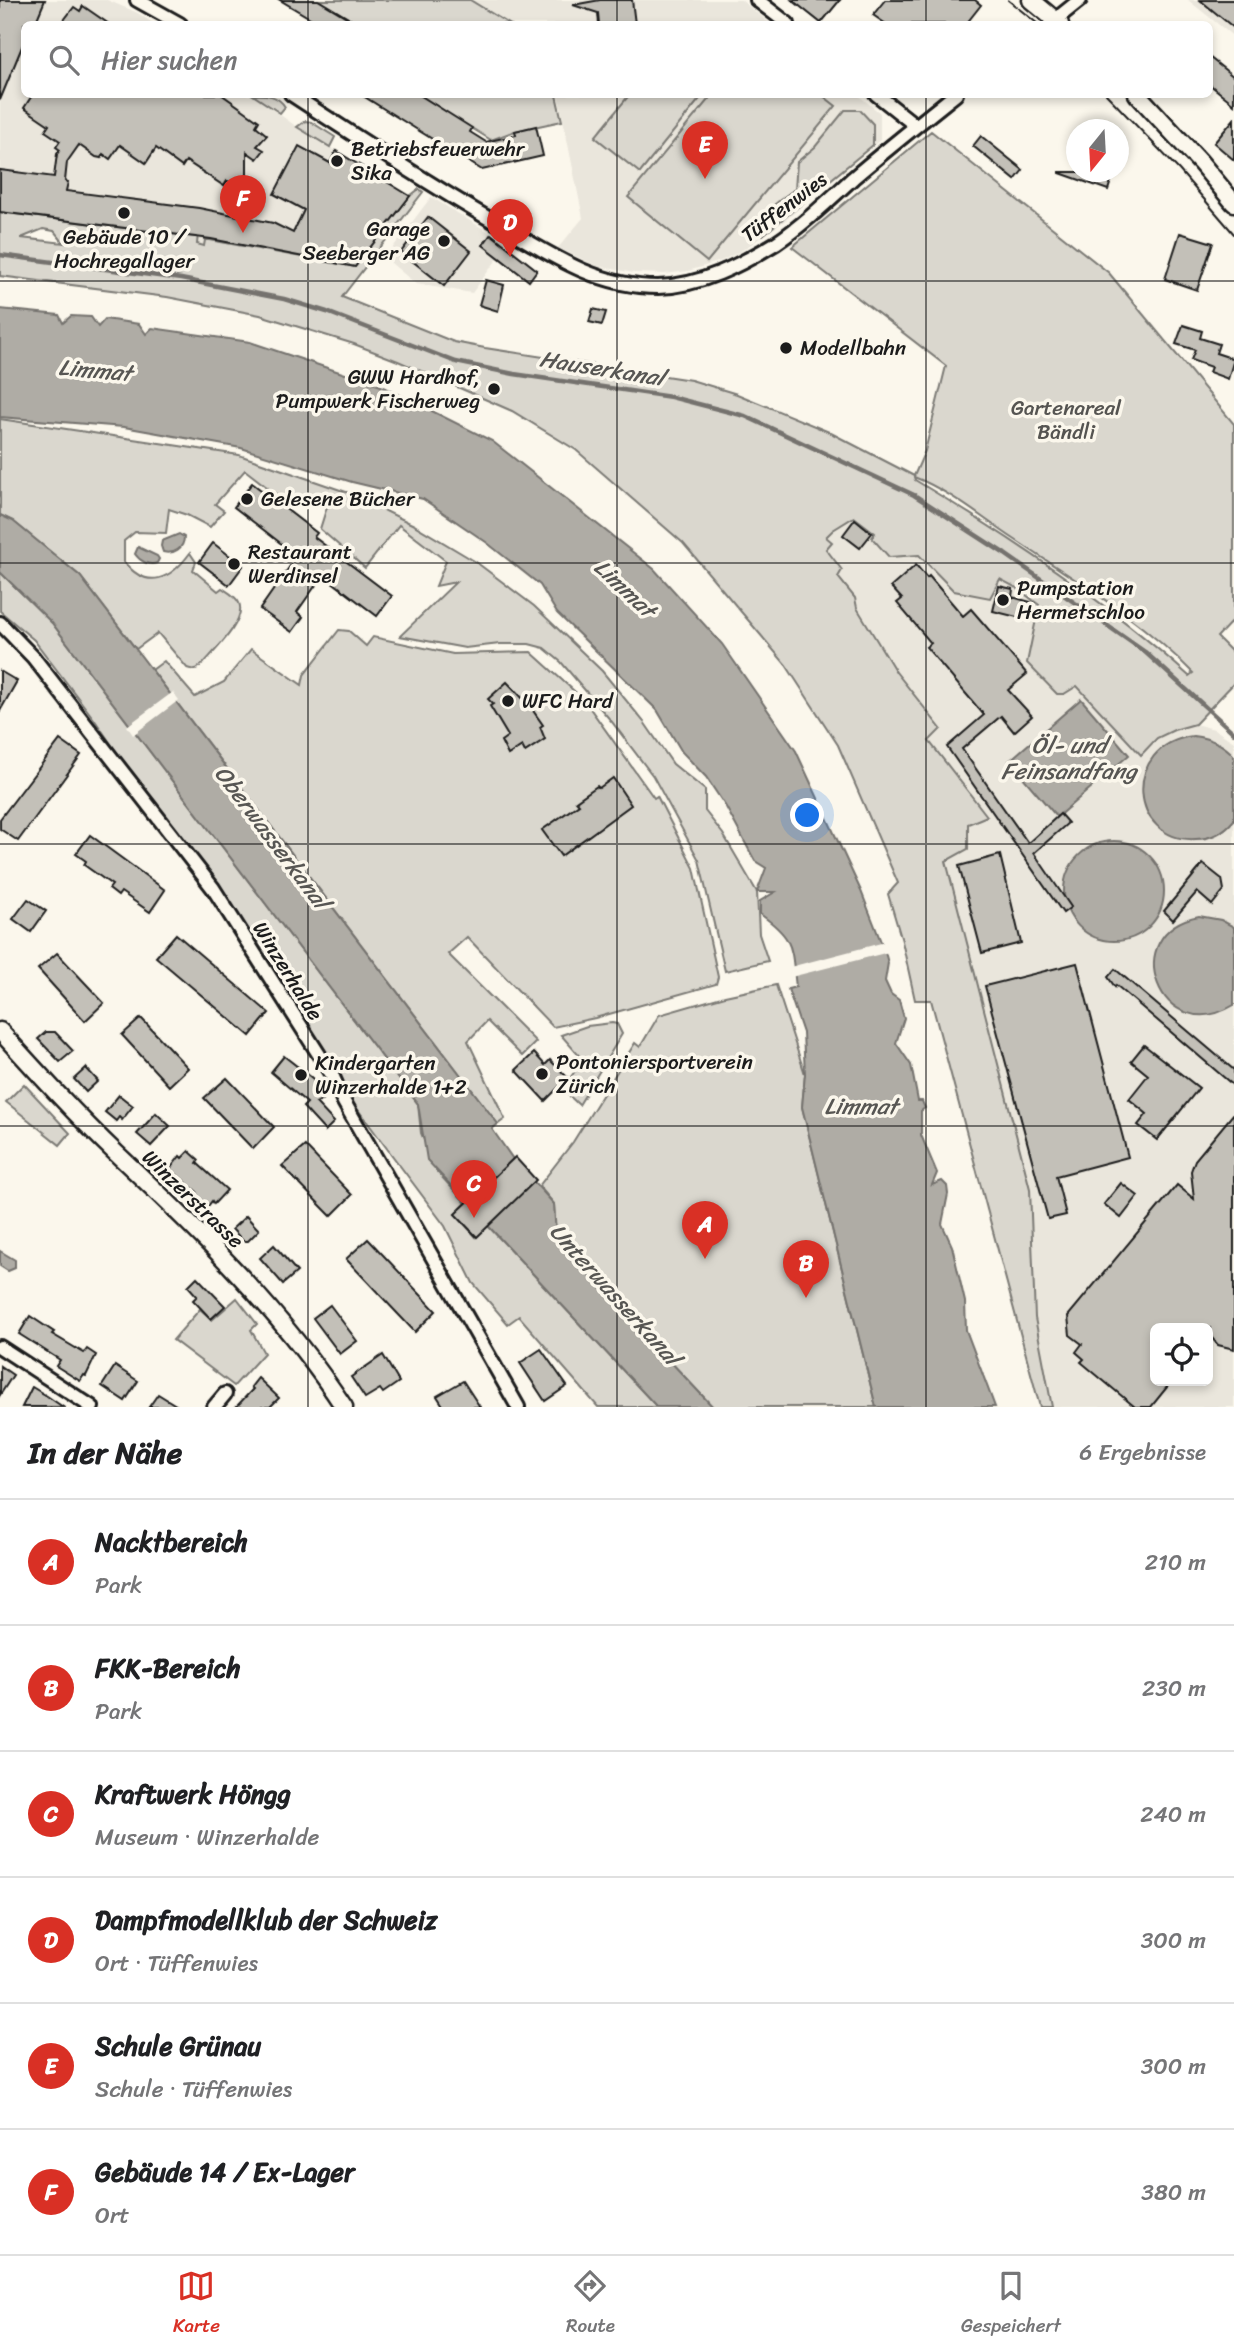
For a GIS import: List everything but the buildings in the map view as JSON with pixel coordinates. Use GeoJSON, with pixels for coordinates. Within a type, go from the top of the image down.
{"type":"FeatureCollection","features":[{"type":"Feature","properties":{"kind":"main road"},"geometry":{"type":"LineString","coordinates":[[1031,0],[1052,21]]}},
{"type":"Feature","properties":{"kind":"main road"},"geometry":{"type":"LineString","coordinates":[[1141,98],[1200,162],[1234,204]]}},
{"type":"Feature","properties":{"kind":"main road","name":"Winzerstrasse"},"geometry":{"type":"LineString","coordinates":[[0,1031],[36,1073],[215,1247],[279,1320],[344,1407]]}},
{"type":"Feature","properties":{"kind":"street"},"geometry":{"type":"LineString","coordinates":[[137,0],[175,21]]}},
{"type":"Feature","properties":{"kind":"street"},"geometry":{"type":"LineString","coordinates":[[757,0],[784,21]]}},
{"type":"Feature","properties":{"kind":"street"},"geometry":{"type":"LineString","coordinates":[[1056,21],[1080,0]]}},
{"type":"Feature","properties":{"kind":"street","name":"Tüffenwies"},"geometry":{"type":"LineString","coordinates":[[297,98],[345,132],[557,260],[591,275],[626,284],[658,286],[690,283],[719,274],[779,241],[915,125],[951,98]]}},
{"type":"Feature","properties":{"kind":"street"},"geometry":{"type":"LineString","coordinates":[[881,98],[915,125]]}},
{"type":"Feature","properties":{"kind":"street","name":"Winzerhalde"},"geometry":{"type":"LineString","coordinates":[[0,623],[33,657],[213,888],[331,1075],[350,1114],[518,1407]]}},
{"type":"Feature","properties":{"kind":"street"},"geometry":{"type":"LineString","coordinates":[[0,1347],[92,1407]]}},
{"type":"Feature","properties":{"kind":"street"},"geometry":{"type":"LineString","coordinates":[[214,1407],[225,1394]]}},
{"type":"Feature","properties":{"kind":"shaded area"},"geometry":{"type":"Polygon","coordinates":[[[0,0],[107,0],[150,21],[21,21],[21,98],[257,98],[297,127],[410,196],[419,189],[423,192],[349,288],[0,217],[0,0]]]}},
{"type":"Feature","properties":{"kind":"shaded area"},"geometry":{"type":"Polygon","coordinates":[[[471,0],[741,0],[767,21],[506,21],[471,0]]]}},
{"type":"Feature","properties":{"kind":"shaded area"},"geometry":{"type":"Polygon","coordinates":[[[1188,0],[1234,0],[1234,37],[1188,0]]]}},
{"type":"Feature","properties":{"kind":"shaded area"},"geometry":{"type":"Polygon","coordinates":[[[559,98],[862,98],[880,113],[880,140],[787,219],[741,251],[721,261],[688,271],[665,274],[634,273],[597,266],[558,248],[583,218],[559,98]]]}},
{"type":"Feature","properties":{"kind":"shaded area"},"geometry":{"type":"Polygon","coordinates":[[[431,197],[490,233],[482,245],[498,258],[472,293],[416,284],[385,258],[431,197]]]}},
{"type":"Feature","properties":{"kind":"shaded area"},"geometry":{"type":"Polygon","coordinates":[[[854,516],[875,533],[919,555],[954,591],[1000,579],[1017,588],[1039,605],[1064,694],[1077,685],[1140,754],[1157,738],[1195,724],[1214,729],[1234,742],[1234,1407],[1052,1407],[1035,1318],[1030,1189],[946,861],[968,824],[987,815],[929,741],[941,729],[896,672],[857,608],[855,598],[838,577],[825,549],[831,542],[826,538],[854,516]]]}},
{"type":"Feature","properties":{"kind":"green space"},"geometry":{"type":"Polygon","coordinates":[[[318,0],[470,0],[504,21],[351,21],[318,0]]]}},
{"type":"Feature","properties":{"kind":"green space"},"geometry":{"type":"Polygon","coordinates":[[[258,98],[279,100],[285,107],[280,113],[258,98]]]}},
{"type":"Feature","properties":{"kind":"green space"},"geometry":{"type":"Polygon","coordinates":[[[423,98],[557,98],[562,121],[515,131],[491,140],[423,98]]]}},
{"type":"Feature","properties":{"kind":"green space"},"geometry":{"type":"Polygon","coordinates":[[[627,98],[701,98],[640,173],[595,137],[627,98]]]}},
{"type":"Feature","properties":{"kind":"green space"},"geometry":{"type":"Polygon","coordinates":[[[710,98],[826,98],[836,106],[707,262],[628,197],[710,98]]]}},
{"type":"Feature","properties":{"kind":"green space"},"geometry":{"type":"Polygon","coordinates":[[[845,110],[860,110],[873,124],[873,145],[763,235],[750,224],[795,189],[797,162],[815,147],[845,110]]]}},
{"type":"Feature","properties":{"kind":"green space"},"geometry":{"type":"Polygon","coordinates":[[[305,121],[335,137],[330,147],[297,127],[305,121]]]}},
{"type":"Feature","properties":{"kind":"green space","name":"Gartenareal Bändli"},"geometry":{"type":"Polygon","coordinates":[[[931,131],[1109,273],[1234,424],[1234,619],[1217,637],[1234,654],[1234,683],[1195,724],[1157,738],[1141,755],[1077,686],[1064,694],[1057,694],[1027,663],[1039,605],[1017,588],[1000,579],[990,598],[954,591],[919,555],[889,557],[872,538],[875,533],[854,517],[826,537],[832,542],[826,549],[842,570],[838,577],[855,598],[857,608],[896,672],[941,729],[929,741],[987,816],[968,824],[968,849],[946,861],[1030,1189],[1035,1318],[1052,1407],[1040,1407],[931,1000],[915,1000],[888,894],[898,883],[838,745],[786,665],[683,543],[576,450],[512,411],[398,361],[354,344],[260,315],[167,297],[0,276],[0,212],[195,237],[198,234],[197,244],[204,246],[205,240],[210,240],[355,267],[410,196],[419,189],[423,192],[342,297],[454,342],[691,380],[737,394],[829,432],[914,476],[925,451],[946,366],[792,247],[931,131]],[[43,229],[21,238],[64,243],[54,231],[43,229]],[[914,477],[1091,596],[1189,676],[1193,673],[1152,635],[1107,601],[953,497],[914,477]]]}},
{"type":"Feature","properties":{"kind":"green space"},"geometry":{"type":"Polygon","coordinates":[[[0,419],[239,455],[349,493],[414,525],[476,562],[534,606],[602,671],[644,722],[673,764],[705,790],[705,811],[723,834],[757,892],[759,934],[768,961],[725,971],[699,860],[653,776],[561,662],[544,648],[529,644],[465,648],[400,636],[456,582],[436,586],[446,561],[399,525],[365,568],[320,529],[331,494],[286,502],[245,470],[215,504],[224,511],[210,527],[169,509],[166,533],[135,532],[124,541],[124,562],[133,571],[150,579],[159,578],[175,569],[190,553],[196,562],[193,570],[218,591],[222,588],[232,594],[239,603],[238,618],[228,635],[203,664],[196,669],[190,669],[158,633],[136,649],[80,576],[13,521],[0,515],[0,419]]]}},
{"type":"Feature","properties":{"kind":"green space"},"geometry":{"type":"Polygon","coordinates":[[[0,572],[52,623],[418,1104],[421,1133],[437,1172],[466,1203],[455,1214],[476,1237],[488,1226],[657,1407],[598,1407],[519,1316],[508,1324],[473,1283],[445,1226],[332,1075],[258,958],[94,719],[34,640],[0,611],[0,572]]]}},
{"type":"Feature","properties":{"kind":"green space"},"geometry":{"type":"Polygon","coordinates":[[[339,630],[349,631],[366,646],[373,637],[453,654],[531,652],[584,700],[654,798],[657,796],[694,868],[718,977],[716,984],[553,1027],[467,937],[448,954],[536,1042],[522,1056],[487,1021],[468,1041],[505,1119],[498,1124],[152,670],[164,661],[195,697],[224,682],[251,649],[302,685],[304,675],[339,630]]]}},
{"type":"Feature","properties":{"kind":"green space"},"geometry":{"type":"Polygon","coordinates":[[[776,985],[805,1074],[802,1107],[876,1407],[713,1407],[576,1261],[556,1236],[554,1204],[539,1186],[573,1142],[635,1043],[640,1047],[659,1015],[776,985]]]}},
{"type":"Feature","properties":{"kind":"green space"},"geometry":{"type":"Polygon","coordinates":[[[617,1024],[622,1034],[579,1105],[562,1089],[583,1060],[561,1035],[587,1026],[617,1024]]]}},
{"type":"Feature","properties":{"kind":"green space"},"geometry":{"type":"Polygon","coordinates":[[[24,1084],[70,1133],[60,1145],[6,1102],[24,1084]]]}},
{"type":"Feature","properties":{"kind":"green space"},"geometry":{"type":"Polygon","coordinates":[[[237,1298],[257,1324],[251,1330],[264,1353],[234,1386],[173,1340],[200,1309],[212,1320],[237,1298]]]}},
{"type":"Feature","properties":{"kind":"water","name":"Limmat"},"geometry":{"type":"Polygon","coordinates":[[[0,309],[59,315],[63,323],[71,316],[91,317],[98,327],[105,319],[139,324],[146,334],[152,328],[250,342],[384,387],[492,441],[654,569],[722,644],[796,751],[861,891],[885,952],[888,963],[885,981],[891,994],[899,1000],[904,1018],[896,1043],[911,1065],[918,1101],[922,1101],[925,1108],[921,1111],[921,1135],[937,1173],[932,1185],[942,1181],[947,1186],[942,1224],[952,1246],[965,1302],[966,1330],[995,1407],[876,1407],[802,1107],[805,1074],[803,1033],[788,989],[796,987],[792,952],[780,930],[760,914],[760,901],[775,892],[757,892],[766,868],[755,861],[726,807],[706,777],[682,752],[657,710],[557,613],[540,585],[486,542],[423,499],[352,482],[241,448],[124,427],[0,417],[0,309]]]}},
{"type":"Feature","properties":{"kind":"water","name":"Oberwasserkanal"},"geometry":{"type":"Polygon","coordinates":[[[0,515],[13,521],[80,576],[498,1124],[492,1129],[513,1159],[554,1204],[556,1236],[576,1261],[713,1407],[657,1407],[427,1160],[418,1104],[52,623],[0,572],[0,515]]]}},
{"type":"Feature","properties":{"kind":"water"},"geometry":{"type":"Polygon","coordinates":[[[179,534],[184,537],[180,547],[171,552],[163,552],[162,541],[179,534]]]}},
{"type":"Feature","properties":{"kind":"water"},"geometry":{"type":"Polygon","coordinates":[[[138,547],[157,556],[157,563],[147,563],[139,559],[135,554],[138,547]]]}},
{"type":"Feature","properties":{"kind":"water","name":"Öl- und Feinsandfang"},"geometry":{"type":"Polygon","coordinates":[[[1081,699],[1129,755],[1057,817],[1009,761],[1081,699]]]}},
{"type":"Feature","properties":{"kind":"water"},"geometry":{"type":"Polygon","coordinates":[[[1193,736],[1215,742],[1234,756],[1234,820],[1217,834],[1196,839],[1174,836],[1157,826],[1147,811],[1142,792],[1145,774],[1154,756],[1170,743],[1193,736]]]}},
{"type":"Feature","properties":{"kind":"water"},"geometry":{"type":"Polygon","coordinates":[[[1114,841],[1142,849],[1156,863],[1164,891],[1156,919],[1142,933],[1114,941],[1086,933],[1072,919],[1064,891],[1072,863],[1086,849],[1114,841]]]}},
{"type":"Feature","properties":{"kind":"water"},"geometry":{"type":"Polygon","coordinates":[[[1199,916],[1221,920],[1234,927],[1234,1005],[1208,1015],[1186,1012],[1169,1001],[1158,983],[1154,963],[1159,943],[1174,926],[1199,916]]]}},
{"type":"Feature","properties":{"kind":"water"},"geometry":{"type":"Polygon","coordinates":[[[0,1251],[15,1260],[15,1268],[8,1271],[0,1266],[0,1251]]]}},
{"type":"Feature","properties":{"kind":"pier"},"geometry":{"type":"Polygon","coordinates":[[[173,692],[179,700],[133,735],[127,726],[173,692]]]}},
{"type":"Feature","properties":{"kind":"pier"},"geometry":{"type":"Polygon","coordinates":[[[885,942],[889,952],[791,977],[790,967],[885,942]]]}},
{"type":"Feature","properties":{"kind":"waterway","name":"Hauserkanal"},"geometry":{"type":"LineString","coordinates":[[0,255],[181,279],[284,299],[327,312],[456,362],[514,374],[671,397],[745,416],[914,495],[1005,554],[1145,652],[1234,733]]}},
{"type":"Feature","properties":{"kind":"tram line"},"geometry":{"type":"LineString","coordinates":[[1008,0],[1034,21]]}},
{"type":"Feature","properties":{"kind":"tram line"},"geometry":{"type":"LineString","coordinates":[[1110,98],[1179,170],[1234,234]]}},
{"type":"Feature","properties":{"kind":"place","name":"Betriebsfeuerwehr Sika"},"geometry":{"type":"Point","coordinates":[337,161]}},
{"type":"Feature","properties":{"kind":"place","name":"Schule Grünau"},"geometry":{"type":"Point","coordinates":[705,179]}},
{"type":"Feature","properties":{"kind":"place","name":"Gebäude 10 / Hochregallager"},"geometry":{"type":"Point","coordinates":[124,213]}},
{"type":"Feature","properties":{"kind":"place","name":"Gebäude 14 / Ex-Lager"},"geometry":{"type":"Point","coordinates":[243,233]}},
{"type":"Feature","properties":{"kind":"place","name":"Garage Seeberger AG"},"geometry":{"type":"Point","coordinates":[444,241]}},
{"type":"Feature","properties":{"kind":"place","name":"Dampfmodellklub der Schweiz"},"geometry":{"type":"Point","coordinates":[510,257]}},
{"type":"Feature","properties":{"kind":"place","name":"Modellbahn"},"geometry":{"type":"Point","coordinates":[786,348]}},
{"type":"Feature","properties":{"kind":"place","name":"GWW Hardhof, Pumpwerk Fischerweg"},"geometry":{"type":"Point","coordinates":[494,389]}},
{"type":"Feature","properties":{"kind":"place","name":"Gelesene Bücher"},"geometry":{"type":"Point","coordinates":[247,499]}},
{"type":"Feature","properties":{"kind":"place","name":"Restaurant Werdinsel"},"geometry":{"type":"Point","coordinates":[234,564]}},
{"type":"Feature","properties":{"kind":"place","name":"Pumpstation Hermetschloo"},"geometry":{"type":"Point","coordinates":[1003,600]}},
{"type":"Feature","properties":{"kind":"place","name":"WFC Hard"},"geometry":{"type":"Point","coordinates":[508,701]}},
{"type":"Feature","properties":{"kind":"place","name":"Pontoniersportverein Zürich"},"geometry":{"type":"Point","coordinates":[542,1074]}},
{"type":"Feature","properties":{"kind":"place","name":"Kindergarten Winzerhalde 1+2"},"geometry":{"type":"Point","coordinates":[301,1075]}},
{"type":"Feature","properties":{"kind":"place","name":"Kraftwerk Höngg"},"geometry":{"type":"Point","coordinates":[474,1218]}},
{"type":"Feature","properties":{"kind":"place","name":"Nacktbereich"},"geometry":{"type":"Point","coordinates":[705,1259]}},
{"type":"Feature","properties":{"kind":"place","name":"FKK-Bereich"},"geometry":{"type":"Point","coordinates":[806,1298]}},
{"type":"Feature","properties":{"kind":"water label","name":"Unterwasserkanal"},"geometry":{"type":"Point","coordinates":[615,1294]}}]}
